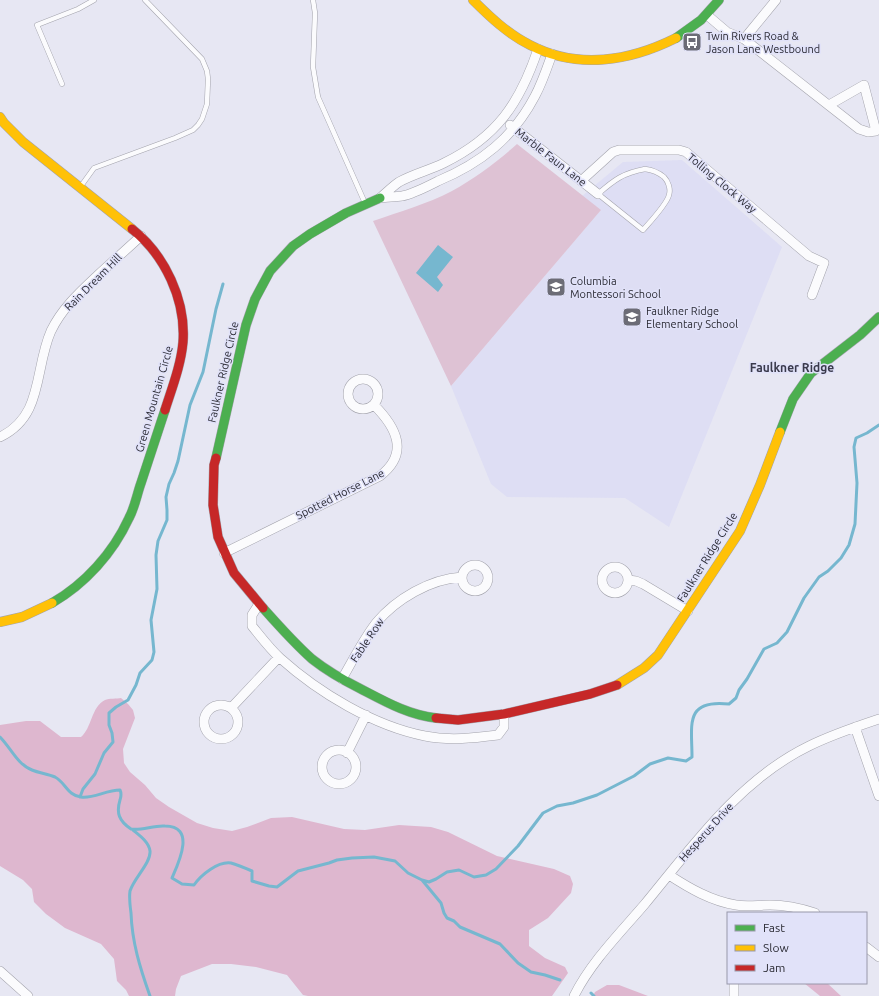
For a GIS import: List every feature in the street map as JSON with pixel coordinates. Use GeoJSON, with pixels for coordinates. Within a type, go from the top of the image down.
{"type":"FeatureCollection","features":[{"type":"Feature","properties":{"kind":"street"},"geometry":{"type":"LineString","coordinates":[[473,0],[504,28],[538,49],[552,54],[588,60],[611,59],[639,54],[671,42],[695,26],[707,15],[719,0]]}},
{"type":"Feature","properties":{"kind":"street"},"geometry":{"type":"LineString","coordinates":[[744,39],[776,0]]}},
{"type":"Feature","properties":{"kind":"street"},"geometry":{"type":"LineString","coordinates":[[707,15],[727,32],[744,39],[829,105],[863,131],[868,132],[876,130],[864,85],[829,105]]}},
{"type":"Feature","properties":{"kind":"street","name":"Faulkner Ridge Circle"},"geometry":{"type":"LineString","coordinates":[[538,49],[526,81],[516,100],[503,119],[478,142],[462,153],[399,183],[380,198],[310,234],[293,246],[270,272],[255,299],[242,339],[214,466],[212,504],[218,537],[234,573],[259,604],[293,641],[309,655],[342,679],[396,708],[428,717],[458,720],[504,714],[590,694],[613,686],[629,678],[644,668],[658,655],[740,531],[760,485],[793,399],[811,373],[860,335],[879,317]]}},
{"type":"Feature","properties":{"kind":"street","name":"Faulkner Ridge Circle"},"geometry":{"type":"LineString","coordinates":[[380,198],[403,196],[467,168],[485,156],[514,128],[536,96],[552,54]]}},
{"type":"Feature","properties":{"kind":"street","name":"Marble Faun Lane"},"geometry":{"type":"LineString","coordinates":[[503,119],[598,194]]}},
{"type":"Feature","properties":{"kind":"street","name":"Green Mountain Circle"},"geometry":{"type":"LineString","coordinates":[[0,622],[24,616],[42,608],[76,588],[103,561],[123,532],[130,517],[180,360],[183,329],[178,296],[173,282],[156,253],[141,236],[23,142],[1,122]]}},
{"type":"Feature","properties":{"kind":"street","name":"Tolling Clock Way"},"geometry":{"type":"LineString","coordinates":[[581,181],[613,152],[619,150],[679,150],[686,152],[809,256],[824,263],[812,295]]}},
{"type":"Feature","properties":{"kind":"street","name":"Rain Dream Hill"},"geometry":{"type":"LineString","coordinates":[[0,437],[16,427],[31,407],[36,393],[46,345],[59,317],[73,299],[141,236]]}},
{"type":"Feature","properties":{"kind":"street","name":"Spotted Horse Lane"},"geometry":{"type":"LineString","coordinates":[[224,553],[380,476],[388,469],[393,463],[396,455],[396,435],[384,415],[374,405]]}},
{"type":"Feature","properties":{"kind":"street","name":"Fable Row"},"geometry":{"type":"LineString","coordinates":[[342,679],[376,624],[388,611],[421,589],[441,580],[462,577]]}},
{"type":"Feature","properties":{"kind":"street"},"geometry":{"type":"LineString","coordinates":[[628,580],[636,580],[688,611]]}},
{"type":"Feature","properties":{"kind":"street"},"geometry":{"type":"LineString","coordinates":[[259,604],[252,615],[252,626],[279,657],[332,697],[387,725],[414,734],[443,739],[460,739],[498,735],[504,727],[504,714]]}},
{"type":"Feature","properties":{"kind":"street"},"geometry":{"type":"LineString","coordinates":[[231,708],[279,657]]}},
{"type":"Feature","properties":{"kind":"street"},"geometry":{"type":"LineString","coordinates":[[347,752],[366,715]]}},
{"type":"Feature","properties":{"kind":"street","name":"Hesperus Drive"},"geometry":{"type":"LineString","coordinates":[[574,996],[604,952],[716,819],[738,797],[761,777],[808,747],[855,727],[879,719]]}},
{"type":"Feature","properties":{"kind":"street"},"geometry":{"type":"LineString","coordinates":[[855,727],[879,796]]}},
{"type":"Feature","properties":{"kind":"street"},"geometry":{"type":"LineString","coordinates":[[669,874],[688,888],[721,901],[736,909],[786,906],[801,908],[812,912]]}},
{"type":"Feature","properties":{"kind":"street"},"geometry":{"type":"LineString","coordinates":[[867,948],[879,957]]}},
{"type":"Feature","properties":{"kind":"street"},"geometry":{"type":"LineString","coordinates":[[0,971],[28,996]]}},
{"type":"Feature","properties":{"kind":"street"},"geometry":{"type":"LineString","coordinates":[[734,984],[734,996]]}},
{"type":"Feature","properties":{"kind":"lane"},"geometry":{"type":"LineString","coordinates":[[62,84],[37,25],[78,9],[94,0]]}},
{"type":"Feature","properties":{"kind":"lane"},"geometry":{"type":"LineString","coordinates":[[80,188],[94,168],[193,130],[202,119],[207,104],[208,79],[207,71],[202,59],[145,0]]}},
{"type":"Feature","properties":{"kind":"lane"},"geometry":{"type":"LineString","coordinates":[[313,0],[315,13],[313,67],[318,96],[366,204]]}},
{"type":"Feature","properties":{"kind":"lane"},"geometry":{"type":"LineString","coordinates":[[645,169],[653,170],[661,174],[666,180],[669,188],[669,195],[664,204],[643,230],[598,194],[626,173],[645,169]]}},
{"type":"Feature","properties":{"kind":"shaded area"},"geometry":{"type":"Polygon","coordinates":[[[517,144],[601,210],[451,386],[373,221],[423,204],[452,191],[486,169],[517,144]]]}},
{"type":"Feature","properties":{"kind":"shaded area","name":"Faulkner Ridge Elementary School"},"geometry":{"type":"Polygon","coordinates":[[[682,160],[782,247],[669,527],[625,498],[507,497],[491,484],[451,386],[600,211],[582,196],[623,162],[682,160]]]}},
{"type":"Feature","properties":{"kind":"shaded area"},"geometry":{"type":"Polygon","coordinates":[[[121,698],[133,710],[135,718],[123,749],[124,763],[130,772],[145,785],[156,798],[197,823],[213,828],[232,831],[271,818],[292,817],[344,829],[365,830],[399,825],[431,827],[448,832],[497,856],[554,869],[570,876],[573,884],[571,893],[548,918],[529,930],[529,946],[545,958],[565,967],[568,973],[552,996],[308,996],[303,995],[287,975],[256,967],[231,964],[212,964],[181,976],[175,996],[129,996],[126,990],[117,981],[114,959],[101,944],[65,928],[46,914],[34,902],[32,889],[23,880],[0,866],[0,725],[26,721],[40,721],[61,737],[81,737],[85,733],[94,712],[100,703],[107,699],[121,698]]]}},
{"type":"Feature","properties":{"kind":"shaded area"},"geometry":{"type":"Polygon","coordinates":[[[805,984],[828,984],[841,996],[820,996],[805,984]]]}},
{"type":"Feature","properties":{"kind":"shaded area"},"geometry":{"type":"Polygon","coordinates":[[[607,985],[619,985],[648,996],[593,996],[595,992],[607,985]]]}},
{"type":"Feature","properties":{"kind":"water"},"geometry":{"type":"Polygon","coordinates":[[[438,245],[453,257],[437,277],[443,285],[438,292],[416,273],[438,245]]]}},
{"type":"Feature","properties":{"kind":"waterway"},"geometry":{"type":"LineString","coordinates":[[80,797],[83,789],[95,774],[104,753],[113,742],[109,725],[109,713],[128,700],[136,685],[140,673],[152,660],[154,652],[151,620],[157,589],[156,555],[158,541],[167,520],[166,497],[169,484],[178,461],[190,405],[203,372],[216,309],[223,284]]}},
{"type":"Feature","properties":{"kind":"waterway"},"geometry":{"type":"LineString","coordinates":[[0,737],[22,764],[32,770],[55,777],[70,792],[77,796],[90,797],[110,791],[120,790],[121,795],[118,809],[119,813],[121,820],[131,829],[165,826],[174,828],[180,832],[183,838],[183,846],[172,878],[182,884],[194,885],[201,877],[215,866],[231,863],[252,871],[252,881],[277,887],[298,871],[337,860],[374,857],[395,861],[408,873],[429,882],[447,872],[459,870],[474,877],[486,875],[496,869],[518,846],[543,813],[557,806],[573,803],[597,795],[634,776],[650,764],[668,758],[686,761],[692,757],[692,725],[698,710],[704,706],[714,704],[729,704],[736,698],[739,690],[764,649],[777,643],[787,632],[804,598],[819,577],[828,571],[841,558],[849,545],[855,524],[857,483],[854,447],[856,438],[879,425]]}},
{"type":"Feature","properties":{"kind":"waterway"},"geometry":{"type":"LineString","coordinates":[[133,830],[146,842],[150,851],[150,856],[130,891],[135,945],[150,996]]}},
{"type":"Feature","properties":{"kind":"waterway"},"geometry":{"type":"LineString","coordinates":[[422,880],[441,903],[447,918],[454,921],[460,927],[500,944],[518,963],[531,972],[560,980]]}},
{"type":"Feature","properties":{"kind":"waterway"},"geometry":{"type":"LineString","coordinates":[[591,993],[594,996]]}},
{"type":"Feature","properties":{"kind":"traffic: fast"},"geometry":{"type":"LineString","coordinates":[[676,38],[701,20],[719,0]]}},
{"type":"Feature","properties":{"kind":"traffic: fast"},"geometry":{"type":"LineString","coordinates":[[216,458],[246,325],[255,299],[270,271],[293,246],[310,234],[346,213],[380,198]]}},
{"type":"Feature","properties":{"kind":"traffic: fast"},"geometry":{"type":"LineString","coordinates":[[780,432],[793,399],[811,373],[860,335],[879,317]]}},
{"type":"Feature","properties":{"kind":"traffic: fast"},"geometry":{"type":"LineString","coordinates":[[52,603],[76,587],[87,577],[115,543],[133,509],[165,410]]}},
{"type":"Feature","properties":{"kind":"traffic: fast"},"geometry":{"type":"LineString","coordinates":[[263,608],[305,653],[329,671],[396,707],[416,714],[436,718]]}},
{"type":"Feature","properties":{"kind":"traffic: slow"},"geometry":{"type":"LineString","coordinates":[[473,0],[500,25],[522,41],[548,53],[567,58],[604,60],[622,57],[641,52],[676,38]]}},
{"type":"Feature","properties":{"kind":"traffic: slow"},"geometry":{"type":"LineString","coordinates":[[0,117],[23,142],[132,229]]}},
{"type":"Feature","properties":{"kind":"traffic: slow"},"geometry":{"type":"LineString","coordinates":[[617,685],[644,668],[658,655],[740,531],[760,485],[780,432]]}},
{"type":"Feature","properties":{"kind":"traffic: slow"},"geometry":{"type":"LineString","coordinates":[[0,622],[22,617],[52,603]]}},
{"type":"Feature","properties":{"kind":"traffic: jam"},"geometry":{"type":"LineString","coordinates":[[132,229],[144,240],[163,265],[171,280],[181,310],[183,326],[182,351],[165,410]]}},
{"type":"Feature","properties":{"kind":"traffic: jam"},"geometry":{"type":"LineString","coordinates":[[216,458],[214,465],[213,505],[218,537],[234,573],[263,608]]}},
{"type":"Feature","properties":{"kind":"traffic: jam"},"geometry":{"type":"LineString","coordinates":[[436,718],[458,720],[504,714],[590,694],[617,685]]}},
{"type":"Feature","properties":{"kind":"place","name":"Twin Rivers Road & Jason Lane Westbound"},"geometry":{"type":"Point","coordinates":[692,42]}},
{"type":"Feature","properties":{"kind":"place","name":"Columbia Montessori School"},"geometry":{"type":"Point","coordinates":[556,287]}},
{"type":"Feature","properties":{"kind":"place","name":"Faulkner Ridge Elementary School"},"geometry":{"type":"Point","coordinates":[632,317]}},
{"type":"Feature","properties":{"kind":"district","name":"Faulkner Ridge"},"geometry":{"type":"Point","coordinates":[792,367]}}]}
